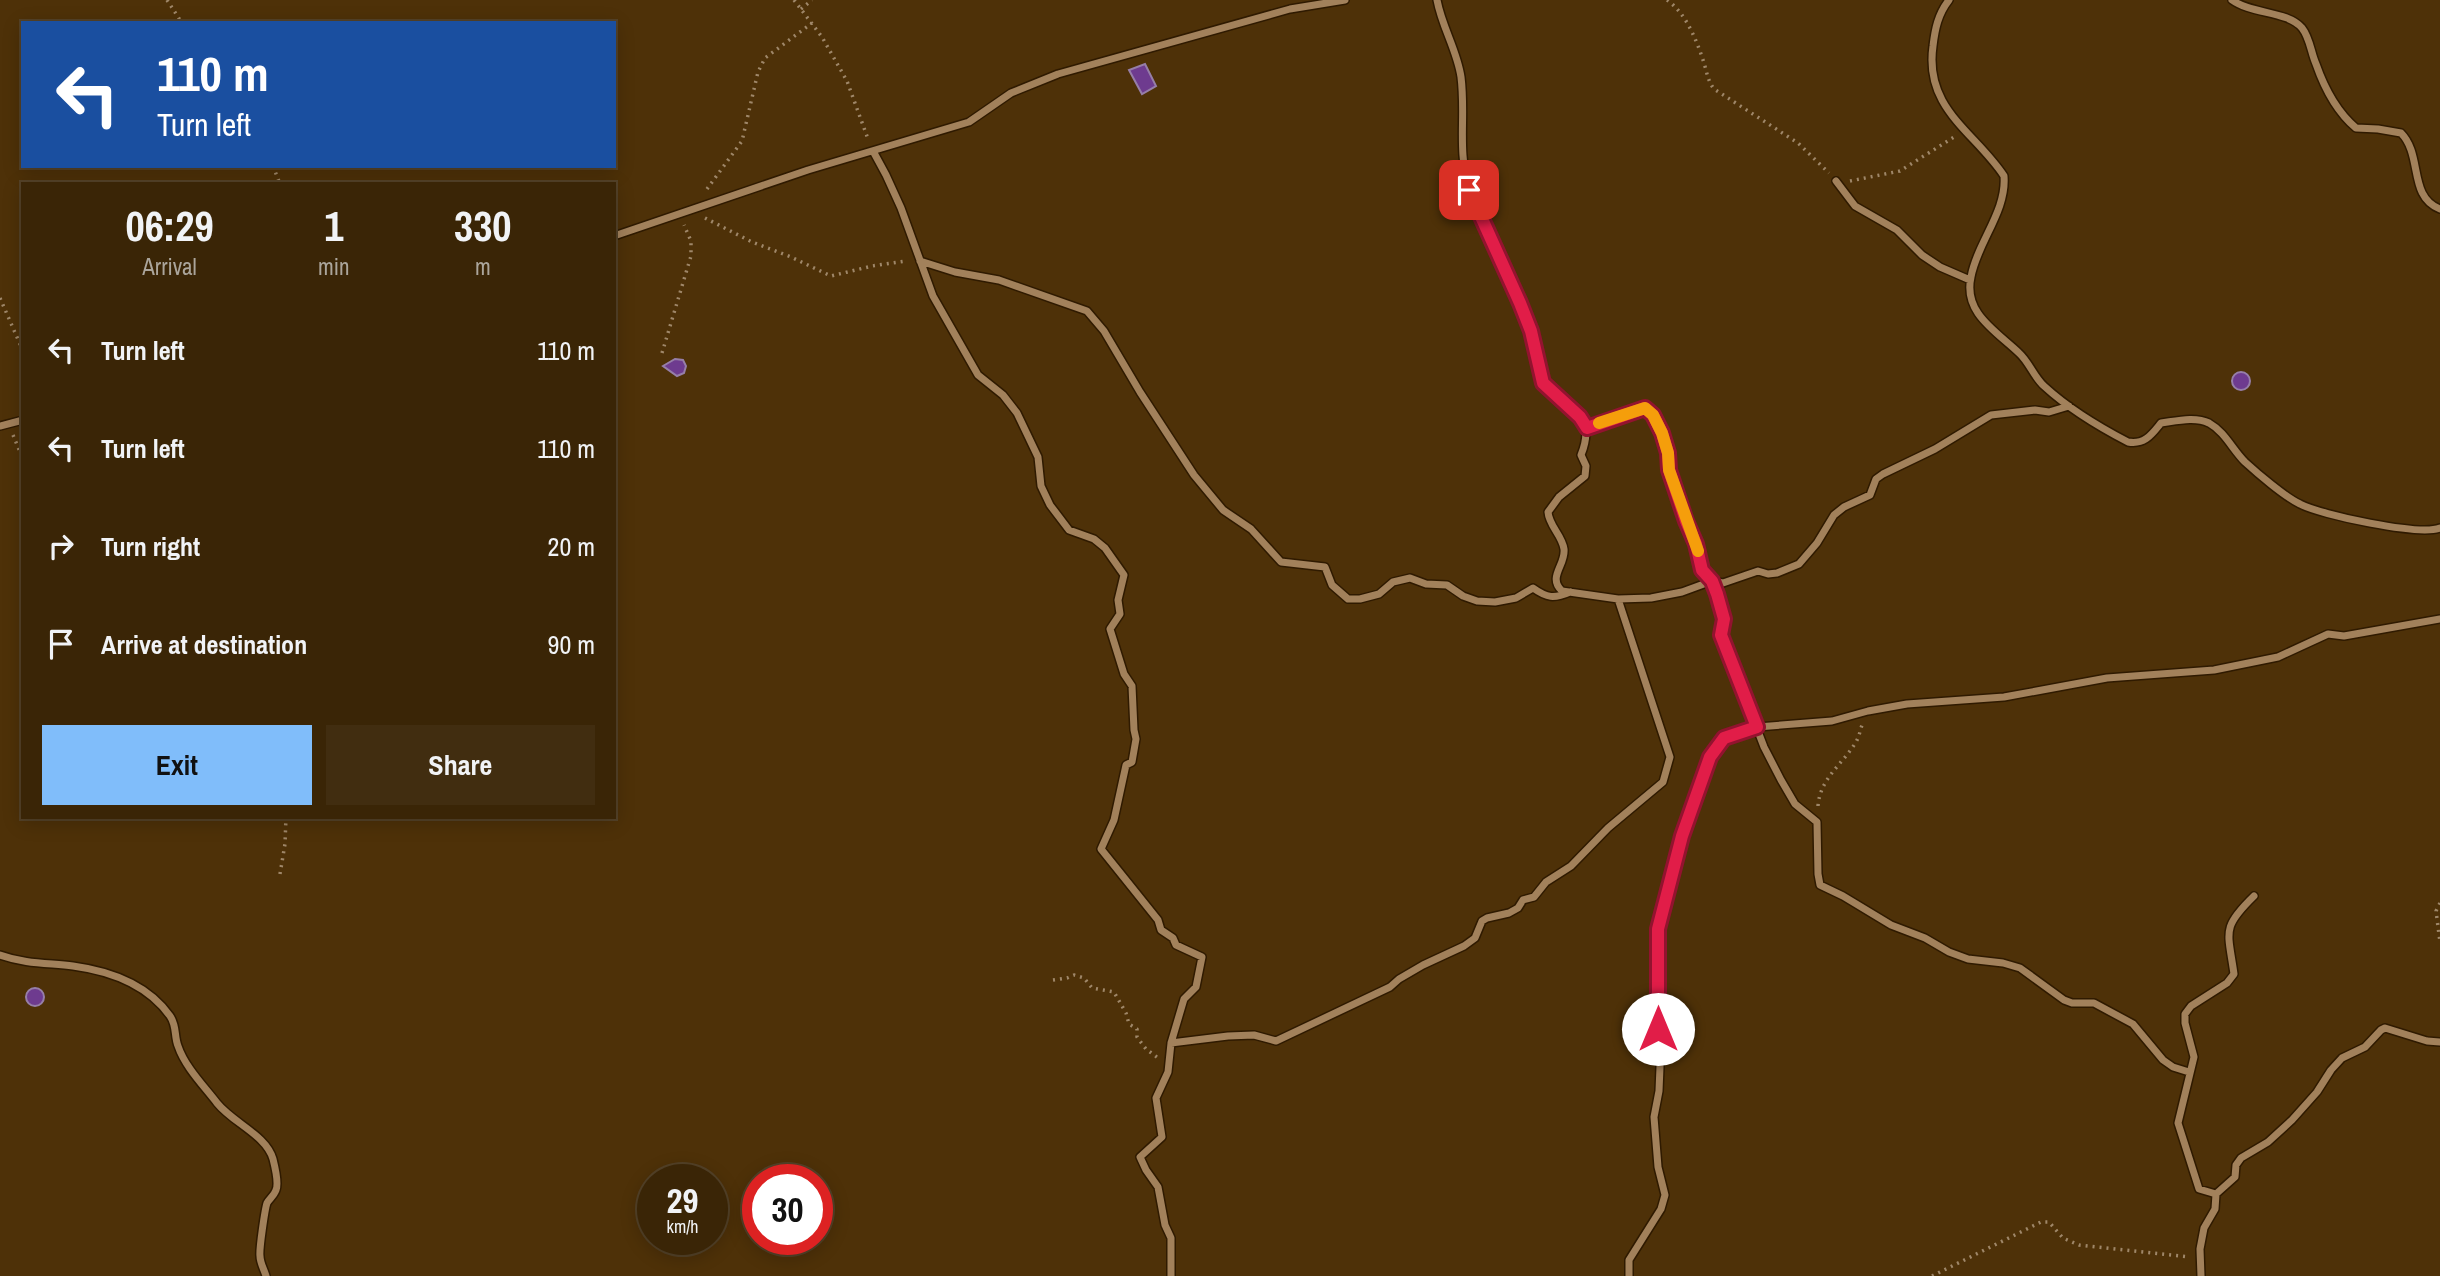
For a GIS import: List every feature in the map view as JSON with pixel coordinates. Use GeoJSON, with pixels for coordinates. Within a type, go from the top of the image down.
{"type":"FeatureCollection","features":[{"type":"Feature","properties":{"kind":"street"},"geometry":{"type":"LineString","coordinates":[[616,235],[796,174],[969,122],[1011,93],[1058,74],[1290,9],[1345,0]]}},
{"type":"Feature","properties":{"kind":"street"},"geometry":{"type":"LineString","coordinates":[[1437,0],[1440,16],[1458,61],[1462,104],[1462,166],[1469,190],[1520,303],[1534,344],[1543,383],[1580,417],[1587,428],[1588,438],[1581,455],[1586,466],[1585,476],[1559,497],[1548,512],[1548,518],[1564,547],[1564,556],[1556,577],[1556,586],[1562,591],[1618,599],[1651,598],[1682,592],[1712,581],[1723,583],[1758,571],[1777,573],[1799,564],[1817,543],[1834,515],[1844,507],[1870,495],[1876,479],[1935,449],[1991,415],[2061,410],[2069,407]]}},
{"type":"Feature","properties":{"kind":"street"},"geometry":{"type":"LineString","coordinates":[[1949,0],[1935,29],[1932,52],[1933,75],[1938,93],[1947,110],[2000,170],[2005,184],[1970,280],[1973,307],[1982,321],[2020,354],[2044,386],[2069,407],[2129,442],[2137,443],[2149,438],[2161,423],[2188,419],[2206,422],[2234,446],[2243,460],[2299,504],[2325,513],[2398,529],[2431,531],[2440,528]]}},
{"type":"Feature","properties":{"kind":"street"},"geometry":{"type":"LineString","coordinates":[[2232,0],[2242,6],[2288,19],[2302,28],[2322,78],[2341,111],[2356,128],[2401,133],[2411,147],[2425,200],[2440,209]]}},
{"type":"Feature","properties":{"kind":"street"},"geometry":{"type":"LineString","coordinates":[[873,151],[891,186],[943,317],[978,375],[1003,395],[1017,414],[1038,457],[1041,486],[1061,523],[1069,530],[1094,539],[1123,570],[1124,579],[1118,600],[1120,614],[1110,629],[1124,674],[1132,686],[1136,739],[1132,762],[1126,765],[1114,820],[1101,849],[1158,920],[1161,930],[1173,937],[1176,946],[1202,957],[1196,987],[1184,999],[1171,1043],[1169,1065],[1156,1098],[1161,1137],[1140,1157],[1158,1187],[1165,1225],[1171,1238],[1171,1276]]}},
{"type":"Feature","properties":{"kind":"street"},"geometry":{"type":"LineString","coordinates":[[1836,181],[1855,206],[1897,230],[1922,255],[1940,267],[1970,280]]}},
{"type":"Feature","properties":{"kind":"street"},"geometry":{"type":"LineString","coordinates":[[920,261],[955,272],[992,278],[1087,311],[1104,331],[1194,475],[1223,510],[1251,529],[1282,562],[1325,567],[1332,585],[1348,599],[1379,594],[1393,582],[1410,578],[1426,584],[1447,584],[1463,596],[1495,602],[1516,598],[1533,588],[1546,597],[1559,597],[1570,592]]}},
{"type":"Feature","properties":{"kind":"street"},"geometry":{"type":"LineString","coordinates":[[1587,428],[1645,408],[1653,415],[1662,433],[1668,453],[1669,470],[1696,544],[1702,570],[1712,581],[1724,619],[1721,635],[1764,747],[1790,798],[1817,822],[1818,874],[1823,888],[1843,896],[1891,925],[1926,938],[1949,952],[1968,959],[2021,968],[2064,1000],[2072,1003],[2094,1003],[2133,1024],[2163,1060],[2173,1067],[2189,1072]]}},
{"type":"Feature","properties":{"kind":"street"},"geometry":{"type":"LineString","coordinates":[[3,425],[21,420]]}},
{"type":"Feature","properties":{"kind":"street"},"geometry":{"type":"LineString","coordinates":[[1171,1043],[1254,1035],[1276,1041],[1390,987],[1423,965],[1464,946],[1475,938],[1482,921],[1509,913],[1523,901],[1534,897],[1546,882],[1571,866],[1608,828],[1663,782],[1670,757],[1618,599]]}},
{"type":"Feature","properties":{"kind":"street"},"geometry":{"type":"LineString","coordinates":[[1629,1276],[1629,1260],[1661,1209],[1665,1195],[1658,1167],[1654,1127],[1660,1067],[1658,929],[1682,836],[1710,757],[1724,738],[1757,727],[1832,721],[1868,711],[1924,702],[2004,697],[2106,678],[2214,670],[2278,657],[2328,634],[2344,636],[2440,619]]}},
{"type":"Feature","properties":{"kind":"street"},"geometry":{"type":"LineString","coordinates":[[2216,1194],[2199,1189],[2178,1123],[2194,1057],[2185,1014],[2191,1006],[2227,983],[2234,974],[2227,937],[2230,924],[2254,895]]}},
{"type":"Feature","properties":{"kind":"street"},"geometry":{"type":"LineString","coordinates":[[0,955],[35,964],[76,967],[136,984],[164,1009],[175,1025],[178,1048],[198,1079],[220,1107],[261,1141],[273,1158],[278,1184],[268,1202],[259,1259],[266,1276]]}},
{"type":"Feature","properties":{"kind":"street"},"geometry":{"type":"LineString","coordinates":[[2201,1276],[2200,1249],[2204,1228],[2215,1209],[2216,1194],[2235,1177],[2236,1165],[2241,1158],[2275,1137],[2317,1092],[2342,1058],[2365,1047],[2381,1030],[2394,1029],[2427,1041],[2440,1042]]}},
{"type":"Feature","properties":{"kind":"path"},"geometry":{"type":"LineString","coordinates":[[167,0],[181,21]]}},
{"type":"Feature","properties":{"kind":"path"},"geometry":{"type":"LineString","coordinates":[[794,0],[812,23],[847,81],[873,151]]}},
{"type":"Feature","properties":{"kind":"path"},"geometry":{"type":"LineString","coordinates":[[801,9],[813,0]]}},
{"type":"Feature","properties":{"kind":"path"},"geometry":{"type":"LineString","coordinates":[[1667,0],[1680,12],[1714,89],[1798,143],[1821,163],[1836,181],[1864,179],[1900,171],[1964,131]]}},
{"type":"Feature","properties":{"kind":"path"},"geometry":{"type":"LineString","coordinates":[[812,23],[765,58],[758,72],[743,141],[690,210],[752,242],[831,276],[872,266],[920,261]]}},
{"type":"Feature","properties":{"kind":"path"},"geometry":{"type":"LineString","coordinates":[[662,353],[691,257],[689,234],[676,215]]}},
{"type":"Feature","properties":{"kind":"path"},"geometry":{"type":"LineString","coordinates":[[0,298],[21,346]]}},
{"type":"Feature","properties":{"kind":"path"},"geometry":{"type":"LineString","coordinates":[[3,425],[21,455]]}},
{"type":"Feature","properties":{"kind":"path"},"geometry":{"type":"LineString","coordinates":[[1817,822],[1819,793],[1833,768],[1856,742],[1868,711]]}},
{"type":"Feature","properties":{"kind":"path"},"geometry":{"type":"LineString","coordinates":[[280,874],[286,819]]}},
{"type":"Feature","properties":{"kind":"path"},"geometry":{"type":"LineString","coordinates":[[2440,903],[2436,911],[2440,942]]}},
{"type":"Feature","properties":{"kind":"path"},"geometry":{"type":"LineString","coordinates":[[1052,980],[1074,975],[1084,978],[1092,988],[1114,992],[1129,1024],[1138,1029],[1137,1037],[1146,1049],[1169,1065]]}},
{"type":"Feature","properties":{"kind":"path"},"geometry":{"type":"LineString","coordinates":[[1932,1276],[2041,1222],[2049,1223],[2063,1238],[2078,1245],[2202,1258]]}},
{"type":"Feature","properties":{"kind":"building"},"geometry":{"type":"Polygon","coordinates":[[[1145,64],[1156,86],[1142,94],[1129,70],[1145,64]]]}},
{"type":"Feature","properties":{"kind":"building"},"geometry":{"type":"Polygon","coordinates":[[[675,359],[683,360],[686,366],[684,373],[677,376],[663,366],[675,359]]]}},
{"type":"Feature","properties":{"kind":"building"},"geometry":{"type":"Polygon","coordinates":[[[2241,372],[2247,375],[2250,381],[2247,387],[2241,390],[2235,387],[2232,381],[2235,375],[2241,372]]]}},
{"type":"Feature","properties":{"kind":"building"},"geometry":{"type":"Polygon","coordinates":[[[35,988],[41,991],[44,997],[41,1003],[35,1006],[29,1003],[26,997],[29,991],[35,988]]]}},
{"type":"Feature","properties":{"kind":"slow traffic"},"geometry":{"type":"LineString","coordinates":[[1599,423],[1645,408],[1653,415],[1662,433],[1668,453],[1669,470],[1698,551]]}},
{"type":"Feature","properties":{"kind":"route"},"geometry":{"type":"LineString","coordinates":[[1469,190],[1531,331],[1543,383],[1580,417],[1587,428],[1645,408],[1653,415],[1662,433],[1668,453],[1669,470],[1696,544],[1702,570],[1712,581],[1717,594],[1724,619],[1721,635],[1757,727],[1724,738],[1710,757],[1682,836],[1658,929],[1658,1029]]}}]}
